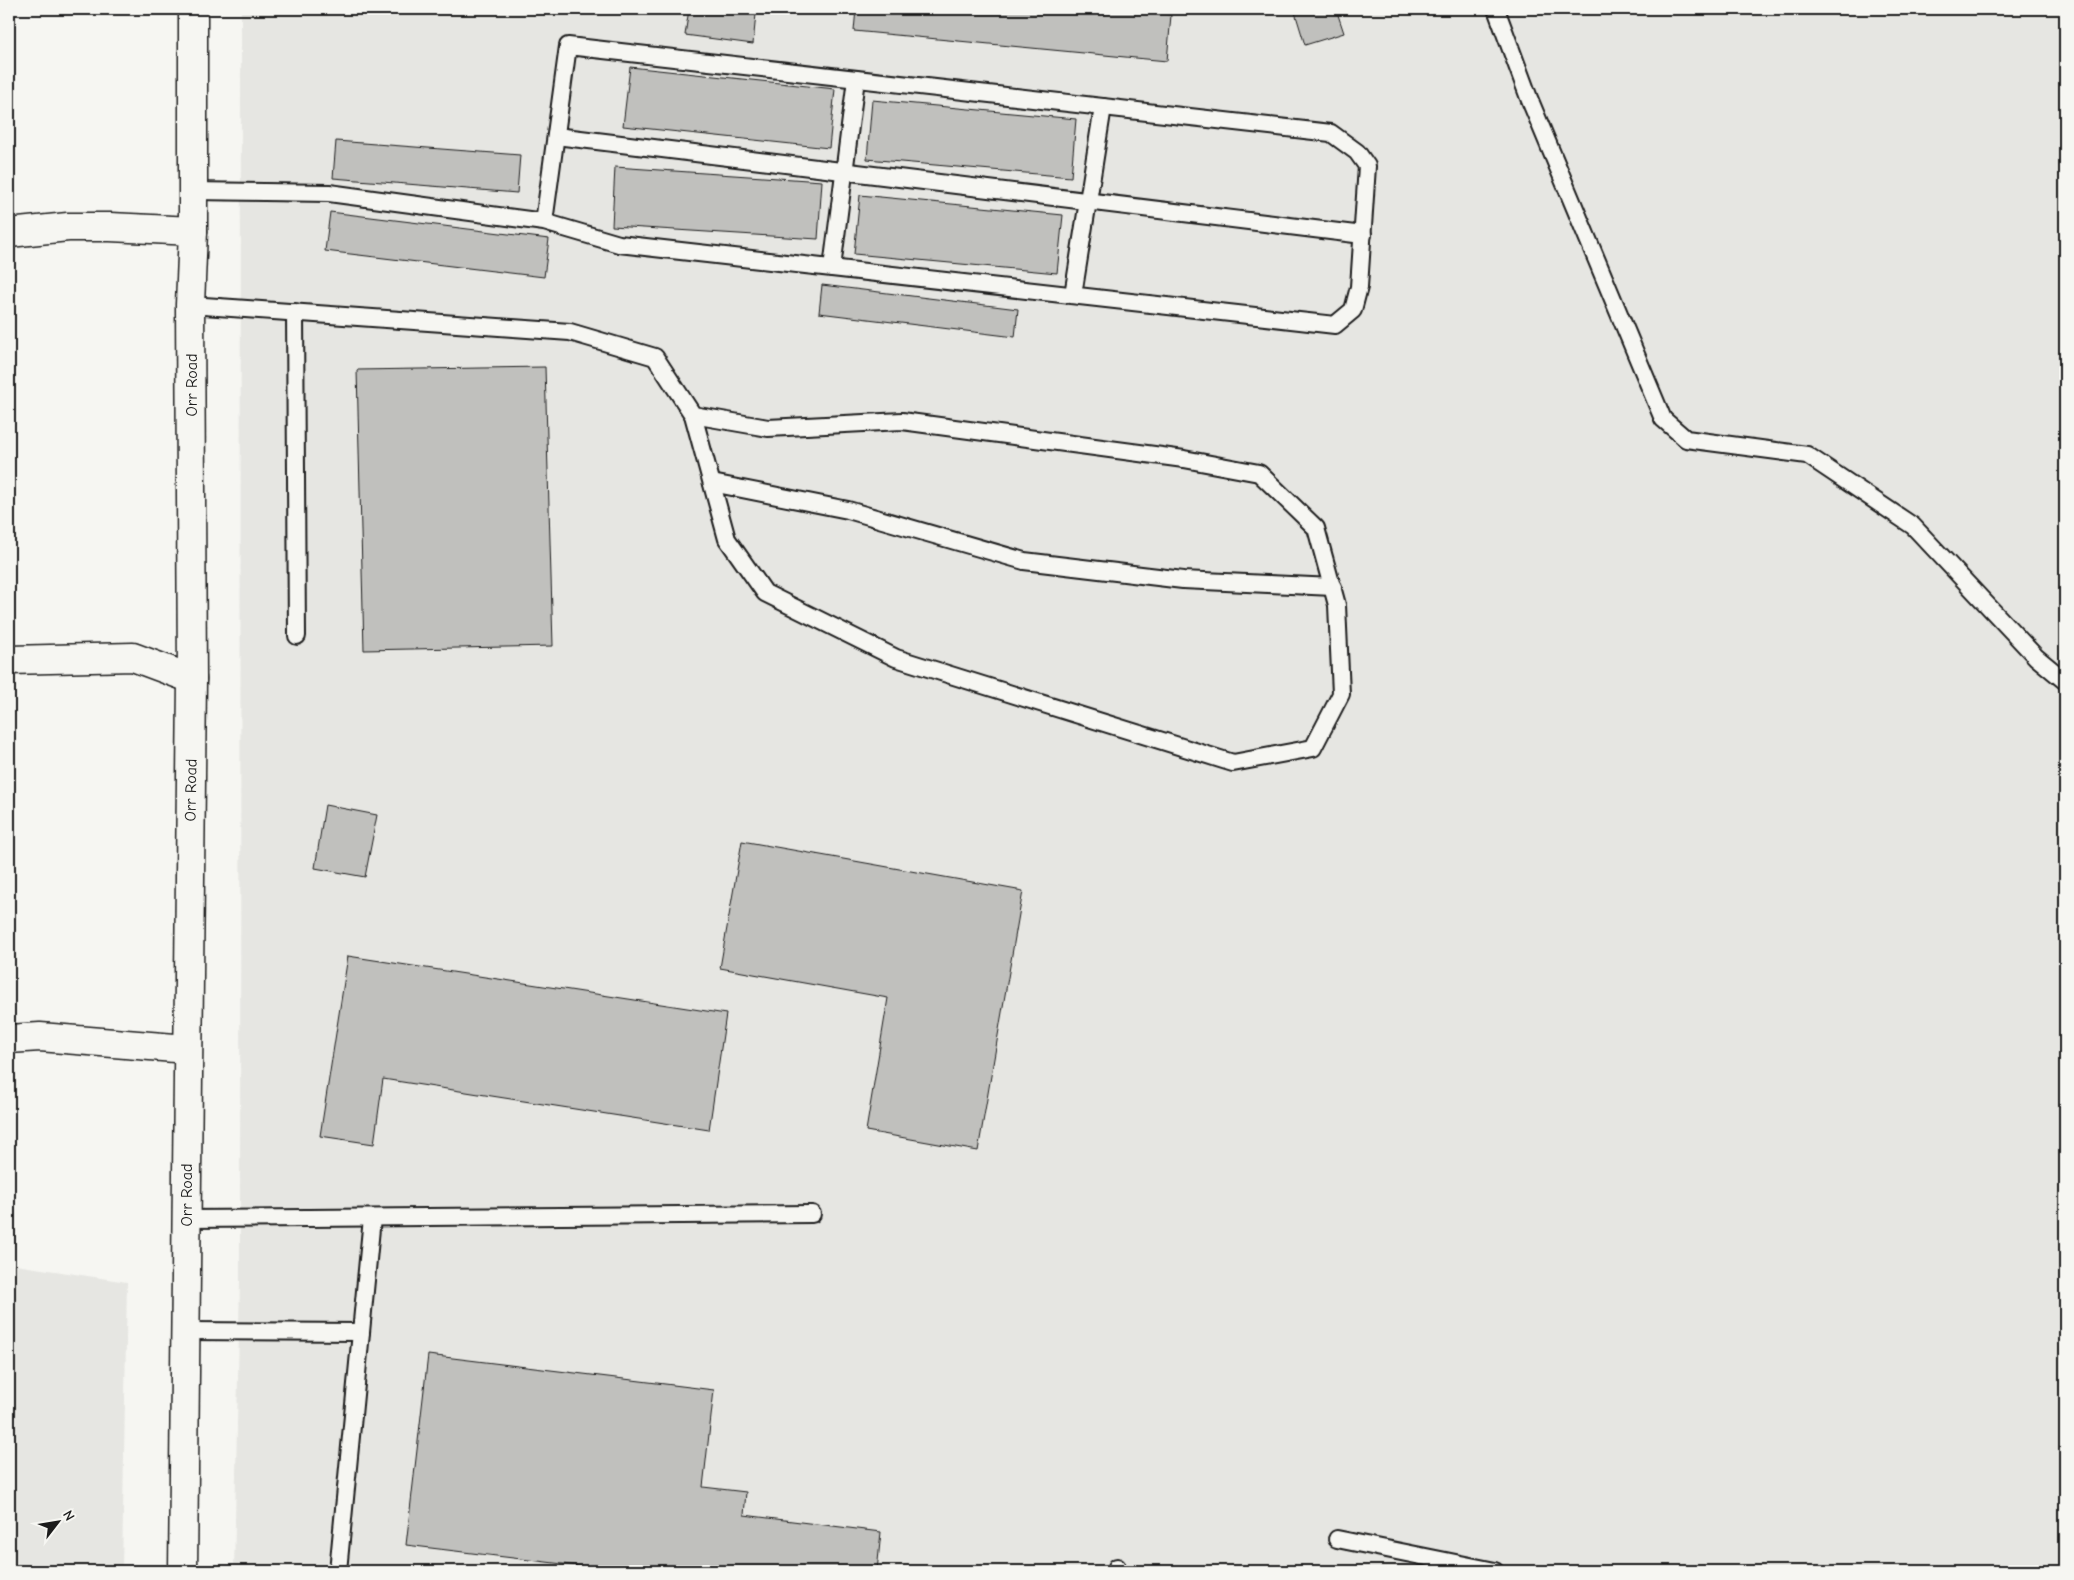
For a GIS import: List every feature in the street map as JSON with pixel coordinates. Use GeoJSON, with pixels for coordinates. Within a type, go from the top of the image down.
{"type":"FeatureCollection","features":[{"type":"Feature","properties":{"kind":"street","name":"Orr Road"},"geometry":{"type":"LineString","coordinates":[[183,1571],[185,1219],[192,679],[190,305],[194,191],[193,9]]}},
{"type":"Feature","properties":{"kind":"street"},"geometry":{"type":"LineString","coordinates":[[9,233],[76,227],[193,231]]}},
{"type":"Feature","properties":{"kind":"street"},"geometry":{"type":"LineString","coordinates":[[9,660],[133,657],[192,679]]}},
{"type":"Feature","properties":{"kind":"street"},"geometry":{"type":"LineString","coordinates":[[9,1039],[40,1037],[187,1049]]}},
{"type":"Feature","properties":{"kind":"lane"},"geometry":{"type":"LineString","coordinates":[[1496,9],[1529,98],[1663,419],[1686,438],[1807,455],[1913,526],[2036,657],[2065,681]]}},
{"type":"Feature","properties":{"kind":"lane"},"geometry":{"type":"LineString","coordinates":[[194,191],[329,193],[544,222],[619,244],[1335,325],[1353,310],[1359,288],[1367,166],[1357,152],[1330,133],[568,46],[544,222]]}},
{"type":"Feature","properties":{"kind":"lane"},"geometry":{"type":"LineString","coordinates":[[832,268],[856,79]]}},
{"type":"Feature","properties":{"kind":"lane"},"geometry":{"type":"LineString","coordinates":[[1073,295],[1103,107]]}},
{"type":"Feature","properties":{"kind":"lane"},"geometry":{"type":"LineString","coordinates":[[556,136],[1363,235]]}},
{"type":"Feature","properties":{"kind":"lane"},"geometry":{"type":"LineString","coordinates":[[190,305],[570,332],[655,357],[694,415],[727,539],[765,593],[896,658],[1233,763],[1313,748],[1340,694],[1337,605],[1316,528],[1259,473],[1184,459],[902,421],[768,428],[694,415]]}},
{"type":"Feature","properties":{"kind":"lane"},"geometry":{"type":"LineString","coordinates":[[295,312],[298,636]]}},
{"type":"Feature","properties":{"kind":"lane"},"geometry":{"type":"LineString","coordinates":[[712,483],[848,510],[1024,561],[1183,580],[1332,587]]}},
{"type":"Feature","properties":{"kind":"lane"},"geometry":{"type":"LineString","coordinates":[[185,1219],[812,1214]]}},
{"type":"Feature","properties":{"kind":"lane"},"geometry":{"type":"LineString","coordinates":[[338,1571],[372,1218]]}},
{"type":"Feature","properties":{"kind":"lane"},"geometry":{"type":"LineString","coordinates":[[185,1331],[361,1332]]}},
{"type":"Feature","properties":{"kind":"lane"},"geometry":{"type":"LineString","coordinates":[[1337,1539],[1495,1571]]}},
{"type":"Feature","properties":{"kind":"shaded area"},"geometry":{"type":"Polygon","coordinates":[[[241,9],[2065,9],[2065,1571],[234,1571],[240,1280],[241,9]]]}},
{"type":"Feature","properties":{"kind":"shaded area"},"geometry":{"type":"Polygon","coordinates":[[[9,1264],[127,1282],[122,1571],[9,1571],[9,1264]]]}},
{"type":"Feature","properties":{"kind":"building"},"geometry":{"type":"Polygon","coordinates":[[[689,9],[714,9],[756,14],[753,44],[685,35],[689,9]]]}},
{"type":"Feature","properties":{"kind":"building"},"geometry":{"type":"Polygon","coordinates":[[[856,9],[1106,9],[1171,15],[1167,61],[854,31],[856,9]]]}},
{"type":"Feature","properties":{"kind":"building"},"geometry":{"type":"Polygon","coordinates":[[[1294,9],[1336,9],[1344,33],[1305,45],[1294,9]]]}},
{"type":"Feature","properties":{"kind":"building"},"geometry":{"type":"Polygon","coordinates":[[[630,67],[835,89],[829,148],[623,126],[630,67]]]}},
{"type":"Feature","properties":{"kind":"building"},"geometry":{"type":"Polygon","coordinates":[[[872,100],[1076,119],[1071,177],[867,159],[872,100]]]}},
{"type":"Feature","properties":{"kind":"building"},"geometry":{"type":"Polygon","coordinates":[[[336,141],[520,155],[517,193],[333,178],[336,141]]]}},
{"type":"Feature","properties":{"kind":"building"},"geometry":{"type":"Polygon","coordinates":[[[615,167],[822,181],[818,239],[612,226],[615,167]]]}},
{"type":"Feature","properties":{"kind":"building"},"geometry":{"type":"Polygon","coordinates":[[[860,195],[1063,215],[1057,273],[854,254],[860,195]]]}},
{"type":"Feature","properties":{"kind":"building"},"geometry":{"type":"Polygon","coordinates":[[[330,212],[549,239],[544,277],[325,251],[330,212]]]}},
{"type":"Feature","properties":{"kind":"building"},"geometry":{"type":"Polygon","coordinates":[[[822,285],[1018,309],[1015,337],[819,313],[822,285]]]}},
{"type":"Feature","properties":{"kind":"building"},"geometry":{"type":"Polygon","coordinates":[[[545,367],[553,646],[364,650],[357,370],[545,367]]]}},
{"type":"Feature","properties":{"kind":"building"},"geometry":{"type":"Polygon","coordinates":[[[325,805],[377,815],[365,877],[315,868],[325,805]]]}},
{"type":"Feature","properties":{"kind":"building"},"geometry":{"type":"Polygon","coordinates":[[[742,841],[1023,891],[978,1151],[866,1131],[888,998],[720,968],[742,841]]]}},
{"type":"Feature","properties":{"kind":"building"},"geometry":{"type":"Polygon","coordinates":[[[348,956],[726,1014],[709,1130],[383,1079],[374,1144],[320,1136],[348,956]]]}},
{"type":"Feature","properties":{"kind":"building"},"geometry":{"type":"Polygon","coordinates":[[[428,1355],[714,1390],[703,1487],[746,1492],[744,1515],[881,1532],[877,1571],[620,1571],[406,1545],[428,1355]]]}}]}
